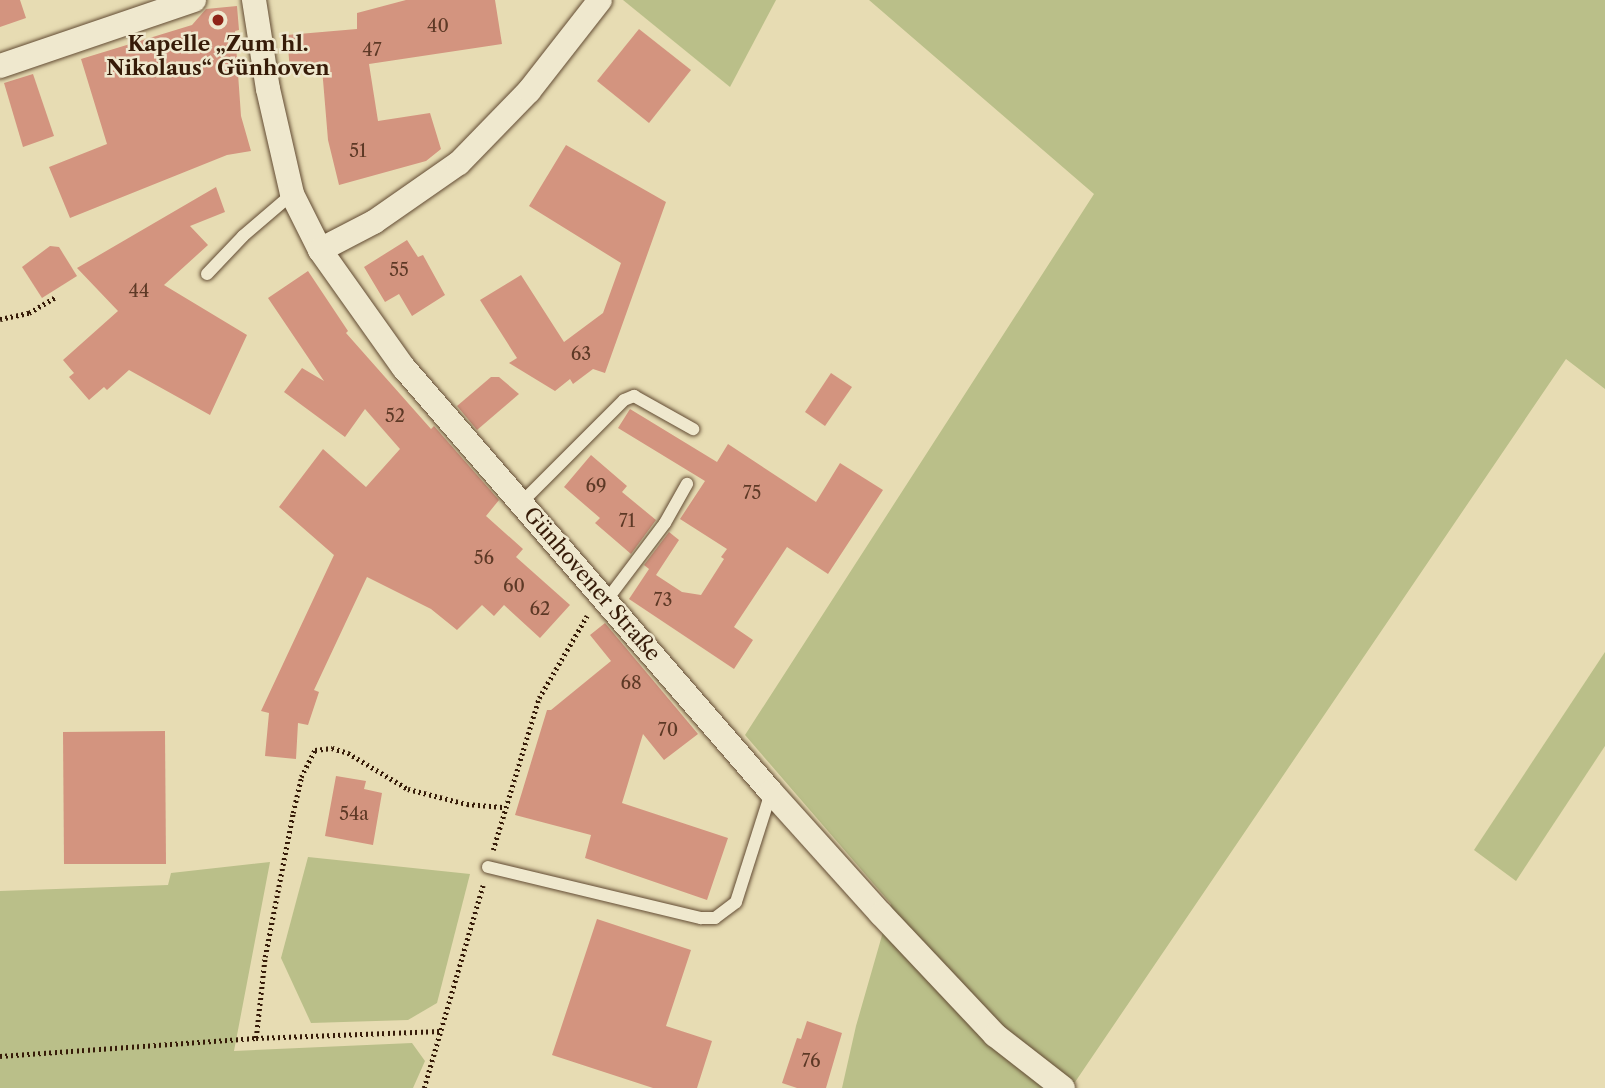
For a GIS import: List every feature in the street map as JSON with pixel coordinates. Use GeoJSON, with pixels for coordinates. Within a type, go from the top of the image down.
{"type":"FeatureCollection","features":[{"type":"Feature","properties":{"kind":"street"},"geometry":{"type":"LineString","coordinates":[[0,66],[194,0]]}},
{"type":"Feature","properties":{"kind":"street","name":"Günhovener Straße"},"geometry":{"type":"LineString","coordinates":[[254,0],[268,89],[292,194],[320,250],[404,368],[771,792],[995,1035],[1063,1088]]}},
{"type":"Feature","properties":{"kind":"street"},"geometry":{"type":"LineString","coordinates":[[320,250],[373,222],[459,163],[529,91],[600,0]]}},
{"type":"Feature","properties":{"kind":"lane"},"geometry":{"type":"LineString","coordinates":[[207,274],[243,236],[292,194]]}},
{"type":"Feature","properties":{"kind":"lane"},"geometry":{"type":"LineString","coordinates":[[522,502],[624,400],[634,396],[693,429]]}},
{"type":"Feature","properties":{"kind":"lane"},"geometry":{"type":"LineString","coordinates":[[604,598],[665,523],[688,484]]}},
{"type":"Feature","properties":{"kind":"lane"},"geometry":{"type":"LineString","coordinates":[[488,867],[701,918],[715,918],[736,902],[771,792]]}},
{"type":"Feature","properties":{"kind":"path"},"geometry":{"type":"LineString","coordinates":[[0,319],[29,313],[56,297]]}},
{"type":"Feature","properties":{"kind":"path"},"geometry":{"type":"LineString","coordinates":[[424,1088],[539,698],[568,644],[604,598]]}},
{"type":"Feature","properties":{"kind":"path"},"geometry":{"type":"LineString","coordinates":[[256,1038],[265,957],[293,813],[301,777],[315,750],[332,748],[348,753],[408,789],[467,804],[505,807]]}},
{"type":"Feature","properties":{"kind":"path"},"geometry":{"type":"LineString","coordinates":[[0,1056],[256,1038],[441,1031]]}},
{"type":"Feature","properties":{"kind":"green space"},"geometry":{"type":"Polygon","coordinates":[[[623,0],[776,0],[730,87],[623,0]]]}},
{"type":"Feature","properties":{"kind":"green space"},"geometry":{"type":"Polygon","coordinates":[[[869,0],[1605,0],[1605,389],[1566,359],[1071,1088],[842,1088],[856,1026],[891,904],[745,735],[1094,194],[869,0]]]}},
{"type":"Feature","properties":{"kind":"green space"},"geometry":{"type":"Polygon","coordinates":[[[1605,652],[1605,746],[1516,881],[1474,850],[1605,652]]]}},
{"type":"Feature","properties":{"kind":"green space"},"geometry":{"type":"Polygon","coordinates":[[[308,857],[470,874],[437,1003],[408,1020],[311,1023],[281,958],[308,857]]]}},
{"type":"Feature","properties":{"kind":"green space"},"geometry":{"type":"Polygon","coordinates":[[[270,862],[234,1051],[412,1043],[425,1061],[413,1088],[0,1088],[0,891],[168,885],[171,873],[270,862]]]}},
{"type":"Feature","properties":{"kind":"building"},"geometry":{"type":"Polygon","coordinates":[[[0,0],[20,0],[26,18],[0,27],[0,0]]]}},
{"type":"Feature","properties":{"kind":"building"},"geometry":{"type":"Polygon","coordinates":[[[406,0],[495,0],[502,44],[369,64],[378,121],[430,113],[441,149],[426,161],[339,185],[328,140],[322,68],[290,71],[287,35],[357,29],[357,13],[406,0]]]}},
{"type":"Feature","properties":{"kind":"building"},"geometry":{"type":"Polygon","coordinates":[[[237,6],[239,30],[235,31],[241,116],[251,151],[227,155],[70,218],[49,167],[107,144],[81,59],[192,25],[206,9],[237,6]]]}},
{"type":"Feature","properties":{"kind":"building"},"geometry":{"type":"Polygon","coordinates":[[[639,29],[691,70],[649,123],[597,81],[639,29]]]}},
{"type":"Feature","properties":{"kind":"building"},"geometry":{"type":"Polygon","coordinates":[[[33,74],[54,136],[23,147],[4,83],[33,74]]]}},
{"type":"Feature","properties":{"kind":"building"},"geometry":{"type":"Polygon","coordinates":[[[566,145],[666,202],[605,373],[593,369],[573,384],[570,379],[555,391],[509,363],[517,358],[480,300],[521,275],[564,342],[603,313],[621,263],[529,206],[566,145]]]}},
{"type":"Feature","properties":{"kind":"building"},"geometry":{"type":"Polygon","coordinates":[[[216,187],[225,212],[190,226],[208,245],[164,285],[247,335],[210,415],[129,370],[107,390],[104,387],[89,400],[69,377],[74,373],[63,360],[118,311],[77,268],[216,187]]]}},
{"type":"Feature","properties":{"kind":"building"},"geometry":{"type":"Polygon","coordinates":[[[407,240],[418,257],[423,255],[445,295],[412,316],[399,294],[385,302],[364,267],[407,240]]]}},
{"type":"Feature","properties":{"kind":"building"},"geometry":{"type":"Polygon","coordinates":[[[50,246],[59,247],[77,276],[42,298],[22,267],[50,246]]]}},
{"type":"Feature","properties":{"kind":"building"},"geometry":{"type":"Polygon","coordinates":[[[308,271],[348,331],[346,333],[431,429],[434,426],[499,500],[486,516],[523,549],[516,557],[570,605],[540,638],[504,605],[494,616],[482,605],[457,630],[431,609],[367,577],[314,690],[319,692],[308,725],[298,723],[296,759],[265,756],[269,713],[261,711],[334,555],[279,507],[323,449],[366,487],[400,449],[365,409],[345,437],[284,392],[302,368],[324,381],[268,298],[308,271]]]}},
{"type":"Feature","properties":{"kind":"building"},"geometry":{"type":"Polygon","coordinates":[[[831,373],[852,387],[825,426],[805,412],[831,373]]]}},
{"type":"Feature","properties":{"kind":"building"},"geometry":{"type":"Polygon","coordinates":[[[491,377],[499,377],[519,394],[477,430],[457,406],[491,377]]]}},
{"type":"Feature","properties":{"kind":"building"},"geometry":{"type":"Polygon","coordinates":[[[630,409],[717,462],[728,444],[816,502],[840,463],[883,490],[828,574],[787,547],[734,627],[753,640],[734,669],[629,599],[649,569],[644,565],[669,532],[679,540],[656,575],[682,592],[701,595],[724,559],[721,557],[727,549],[680,519],[705,481],[618,428],[630,409]]]}},
{"type":"Feature","properties":{"kind":"building"},"geometry":{"type":"Polygon","coordinates":[[[591,455],[627,486],[622,492],[656,520],[631,554],[595,523],[600,518],[564,487],[591,455]]]}},
{"type":"Feature","properties":{"kind":"building"},"geometry":{"type":"Polygon","coordinates":[[[605,623],[698,734],[664,760],[643,734],[622,803],[728,838],[707,900],[585,858],[591,835],[515,815],[547,710],[551,710],[611,661],[590,635],[605,623]]]}},
{"type":"Feature","properties":{"kind":"building"},"geometry":{"type":"Polygon","coordinates":[[[165,731],[166,864],[64,864],[63,732],[165,731]]]}},
{"type":"Feature","properties":{"kind":"building"},"geometry":{"type":"Polygon","coordinates":[[[336,776],[366,781],[364,789],[382,793],[373,845],[325,836],[336,776]]]}},
{"type":"Feature","properties":{"kind":"building"},"geometry":{"type":"Polygon","coordinates":[[[597,919],[691,950],[666,1026],[712,1041],[697,1088],[653,1088],[552,1055],[597,919]]]}},
{"type":"Feature","properties":{"kind":"building"},"geometry":{"type":"Polygon","coordinates":[[[807,1021],[842,1033],[826,1088],[797,1088],[782,1083],[797,1038],[801,1039],[807,1021]]]}},
{"type":"Feature","properties":{"kind":"place","name":"Kapelle „Zum hl. Nikolaus“ Günhoven"},"geometry":{"type":"Point","coordinates":[218,20]}}]}
